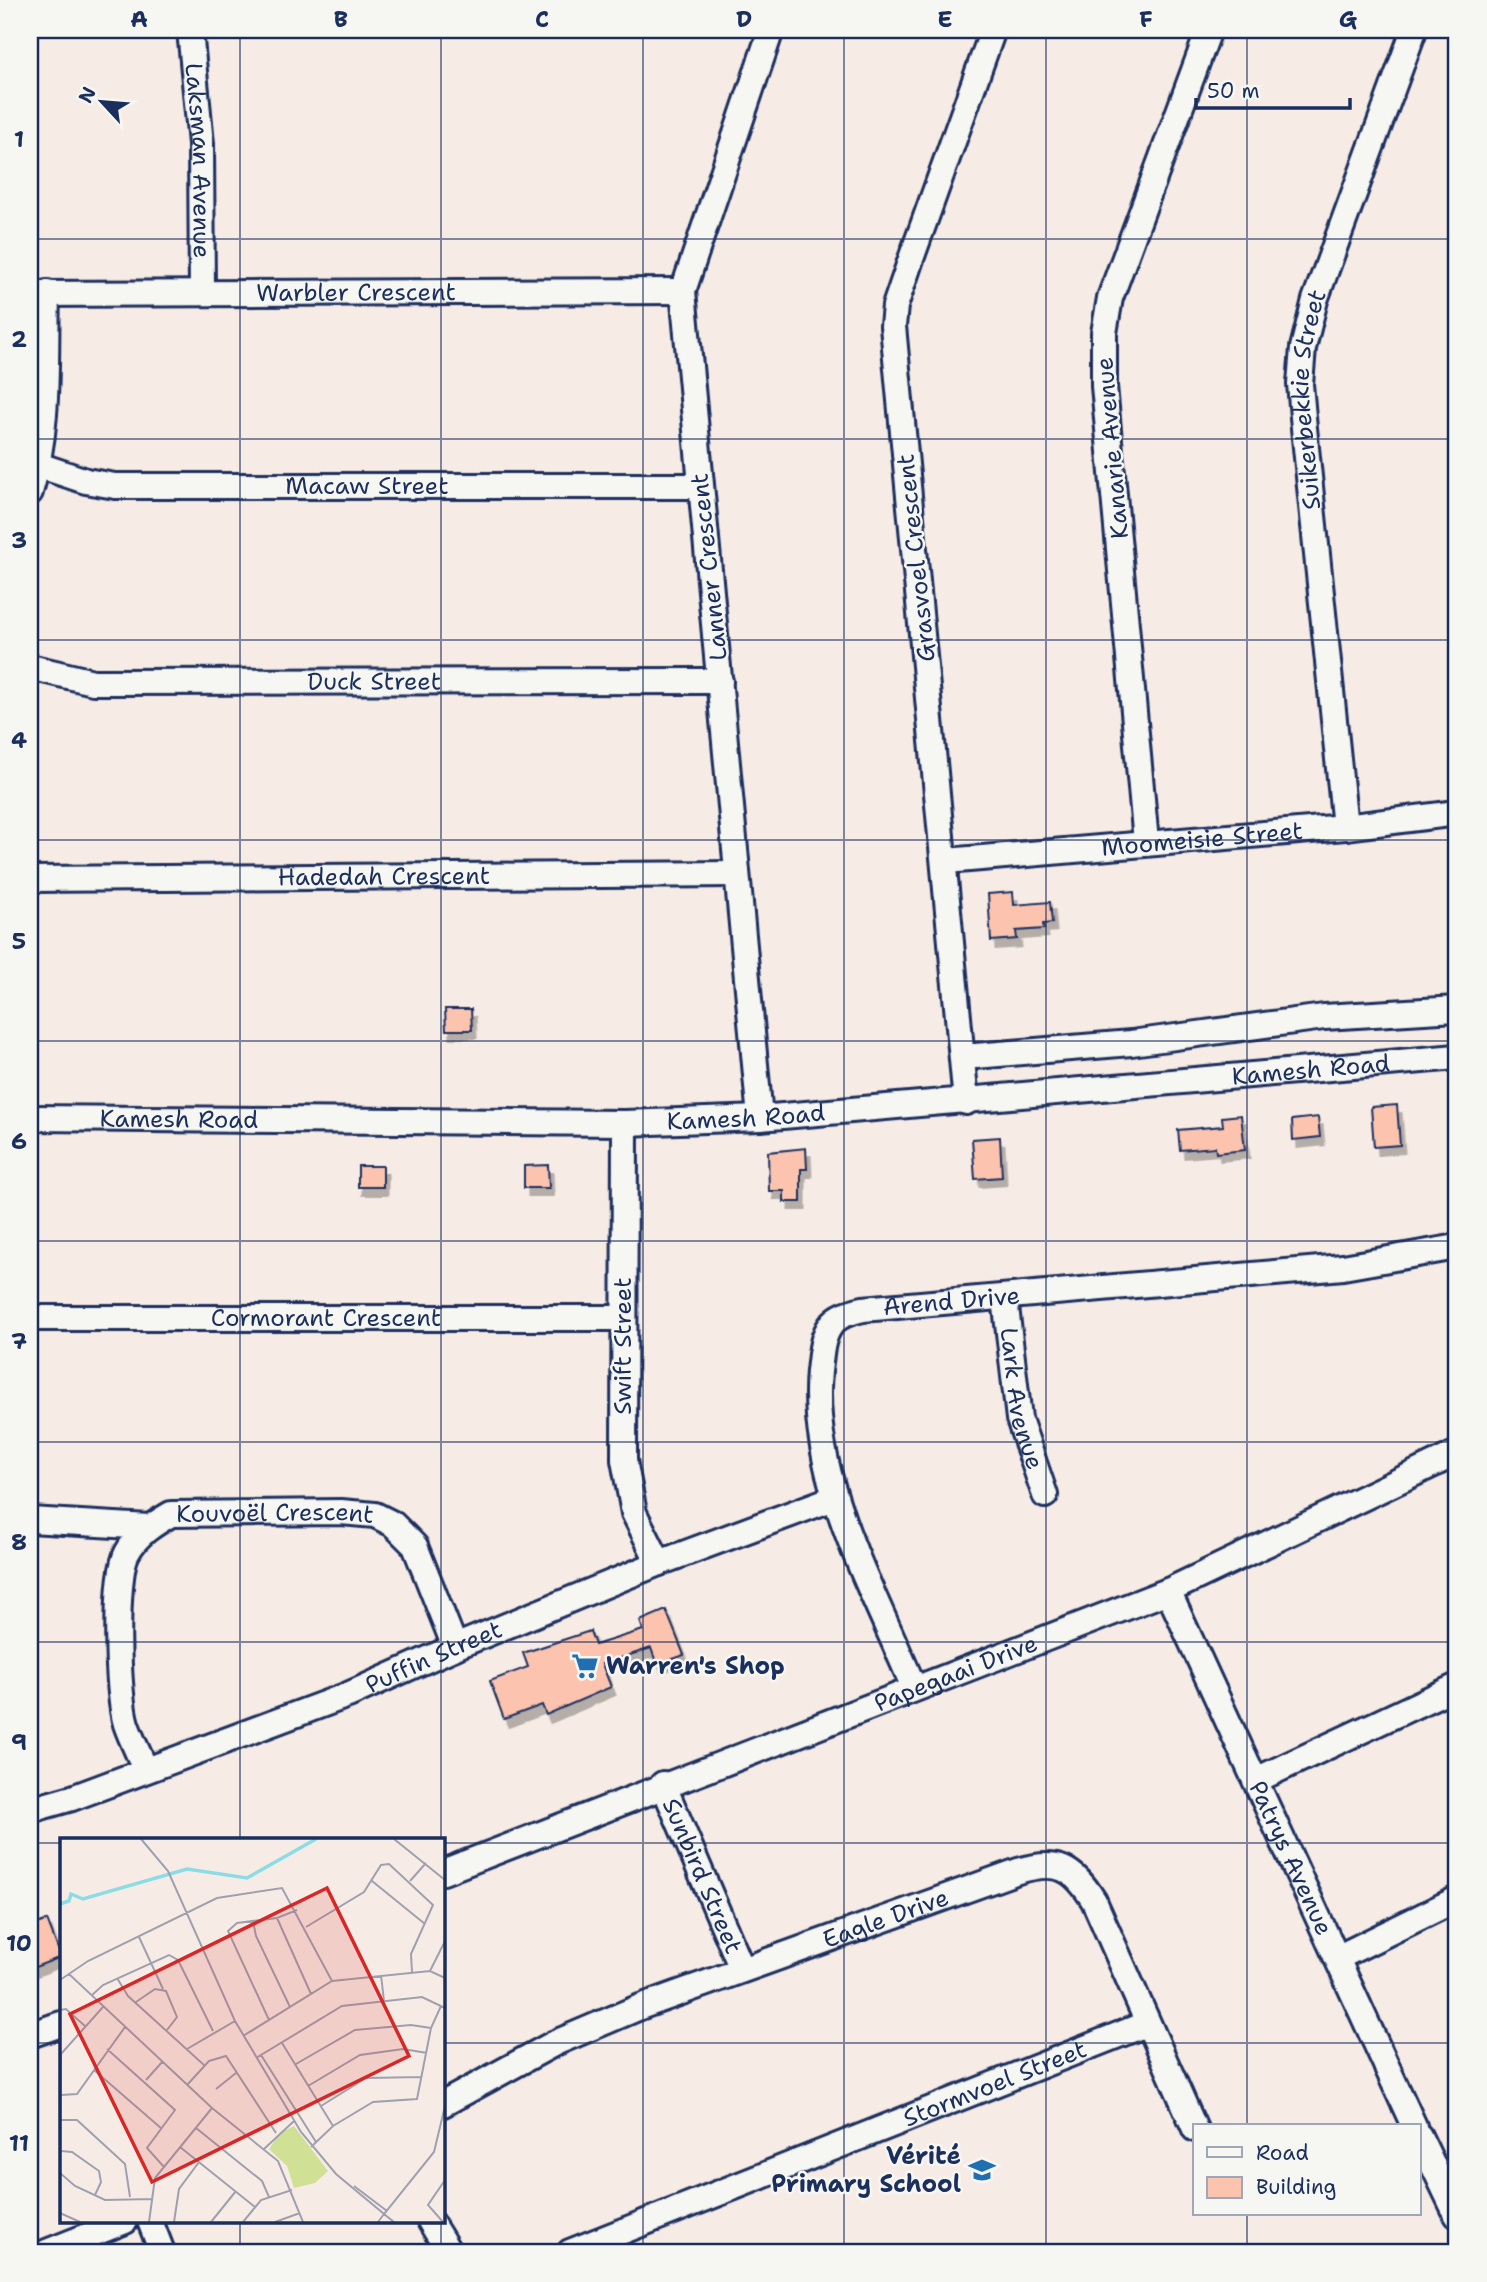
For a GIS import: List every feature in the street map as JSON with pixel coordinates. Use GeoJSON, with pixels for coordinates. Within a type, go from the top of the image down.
{"type":"FeatureCollection","features":[{"type":"Feature","properties":{"kind":"street","name":"Laksman Avenue"},"geometry":{"type":"LineString","coordinates":[[190,30],[201,144],[202,293]]}},
{"type":"Feature","properties":{"kind":"street","name":"Lanner Crescent"},"geometry":{"type":"LineString","coordinates":[[760,1118],[683,290],[771,30]]}},
{"type":"Feature","properties":{"kind":"street","name":"Grasvoel Crescent"},"geometry":{"type":"LineString","coordinates":[[967,1102],[893,326],[903,282],[993,30]]}},
{"type":"Feature","properties":{"kind":"street","name":"Kanarie Avenue"},"geometry":{"type":"LineString","coordinates":[[1146,842],[1104,386],[1104,333],[1110,298],[1209,30]]}},
{"type":"Feature","properties":{"kind":"street","name":"Suikerbekkie Street"},"geometry":{"type":"LineString","coordinates":[[1345,827],[1304,428],[1302,360],[1315,300],[1414,30]]}},
{"type":"Feature","properties":{"kind":"street","name":"Warbler Crescent"},"geometry":{"type":"LineString","coordinates":[[38,294],[683,290]]}},
{"type":"Feature","properties":{"kind":"street"},"geometry":{"type":"LineString","coordinates":[[30,492],[38,465],[43,428],[38,294]]}},
{"type":"Feature","properties":{"kind":"street","name":"Macaw Street"},"geometry":{"type":"LineString","coordinates":[[38,465],[86,481],[116,486],[700,486]]}},
{"type":"Feature","properties":{"kind":"street","name":"Duck Street"},"geometry":{"type":"LineString","coordinates":[[30,667],[69,679],[93,682],[720,681]]}},
{"type":"Feature","properties":{"kind":"street","name":"Moomeisie Street"},"geometry":{"type":"LineString","coordinates":[[946,861],[1345,827],[1457,813]]}},
{"type":"Feature","properties":{"kind":"street","name":"Hadedah Crescent"},"geometry":{"type":"LineString","coordinates":[[30,879],[737,874]]}},
{"type":"Feature","properties":{"kind":"street"},"geometry":{"type":"LineString","coordinates":[[963,1057],[1131,1043],[1324,1017],[1457,1009]]}},
{"type":"Feature","properties":{"kind":"street","name":"Kamesh Road"},"geometry":{"type":"LineString","coordinates":[[30,1118],[625,1122],[760,1118],[967,1102],[1457,1057]]}},
{"type":"Feature","properties":{"kind":"street","name":"Swift Street"},"geometry":{"type":"LineString","coordinates":[[625,1122],[622,1318],[624,1460],[634,1513],[659,1563]]}},
{"type":"Feature","properties":{"kind":"street","name":"Arend Drive"},"geometry":{"type":"LineString","coordinates":[[914,1688],[834,1498],[817,1417],[820,1359],[831,1324],[845,1314],[863,1309],[1343,1266],[1457,1247]]}},
{"type":"Feature","properties":{"kind":"street","name":"Lark Avenue"},"geometry":{"type":"LineString","coordinates":[[1005,1298],[1019,1419],[1045,1495]]}},
{"type":"Feature","properties":{"kind":"street","name":"Cormorant Crescent"},"geometry":{"type":"LineString","coordinates":[[30,1318],[622,1318]]}},
{"type":"Feature","properties":{"kind":"street","name":"Papegaai Drive"},"geometry":{"type":"LineString","coordinates":[[444,1872],[663,1784],[1168,1591],[1457,1453]]}},
{"type":"Feature","properties":{"kind":"street","name":"Puffin Street"},"geometry":{"type":"LineString","coordinates":[[30,1810],[72,1798],[348,1695],[455,1647],[659,1563],[834,1498]]}},
{"type":"Feature","properties":{"kind":"street","name":"Kouvoël Crescent"},"geometry":{"type":"LineString","coordinates":[[145,1769],[125,1723],[121,1696],[120,1584],[126,1554],[149,1527],[171,1514],[341,1512],[375,1516],[406,1533],[415,1546],[455,1647]]}},
{"type":"Feature","properties":{"kind":"street"},"geometry":{"type":"LineString","coordinates":[[30,1520],[149,1527]]}},
{"type":"Feature","properties":{"kind":"street","name":"Patrys Avenue"},"geometry":{"type":"LineString","coordinates":[[1168,1591],[1413,2124]]}},
{"type":"Feature","properties":{"kind":"street"},"geometry":{"type":"LineString","coordinates":[[1256,1780],[1457,1686]]}},
{"type":"Feature","properties":{"kind":"street","name":"Sunbird Street"},"geometry":{"type":"LineString","coordinates":[[663,1784],[742,1969]]}},
{"type":"Feature","properties":{"kind":"street","name":"Eagle Drive"},"geometry":{"type":"LineString","coordinates":[[444,2103],[555,2043],[742,1969],[1018,1871],[1052,1865],[1069,1871],[1094,1901],[1146,2024],[1193,2125]]}},
{"type":"Feature","properties":{"kind":"street"},"geometry":{"type":"LineString","coordinates":[[1337,1958],[1457,1899]]}},
{"type":"Feature","properties":{"kind":"street"},"geometry":{"type":"LineString","coordinates":[[30,2035],[60,2024]]}},
{"type":"Feature","properties":{"kind":"street","name":"Stormvoel Street"},"geometry":{"type":"LineString","coordinates":[[570,2252],[1146,2024]]}},
{"type":"Feature","properties":{"kind":"street","name":"Patrys Avenue"},"geometry":{"type":"LineString","coordinates":[[1420,2140],[1457,2215]]}},
{"type":"Feature","properties":{"kind":"street"},"geometry":{"type":"LineString","coordinates":[[47,2252],[122,2222]]}},
{"type":"Feature","properties":{"kind":"street"},"geometry":{"type":"LineString","coordinates":[[150,2222],[162,2252]]}},
{"type":"Feature","properties":{"kind":"street"},"geometry":{"type":"LineString","coordinates":[[431,2222],[449,2252]]}},
{"type":"Feature","properties":{"kind":"building"},"geometry":{"type":"Polygon","coordinates":[[[1013,892],[1014,905],[1050,902],[1052,923],[1043,924],[1044,929],[1016,931],[1017,939],[991,941],[988,894],[1013,892]]]}},
{"type":"Feature","properties":{"kind":"building"},"geometry":{"type":"Polygon","coordinates":[[[445,1009],[471,1009],[472,1030],[446,1030],[445,1009]]]}},
{"type":"Feature","properties":{"kind":"building"},"geometry":{"type":"Polygon","coordinates":[[[1397,1105],[1400,1145],[1374,1147],[1371,1107],[1397,1105]]]}},
{"type":"Feature","properties":{"kind":"building"},"geometry":{"type":"Polygon","coordinates":[[[1241,1115],[1245,1150],[1216,1153],[1215,1147],[1180,1150],[1178,1130],[1223,1126],[1222,1117],[1241,1115]]]}},
{"type":"Feature","properties":{"kind":"building"},"geometry":{"type":"Polygon","coordinates":[[[1318,1117],[1320,1137],[1293,1140],[1292,1120],[1318,1117]]]}},
{"type":"Feature","properties":{"kind":"building"},"geometry":{"type":"Polygon","coordinates":[[[1000,1137],[1002,1177],[975,1179],[972,1139],[1000,1137]]]}},
{"type":"Feature","properties":{"kind":"building"},"geometry":{"type":"Polygon","coordinates":[[[806,1148],[807,1169],[801,1169],[801,1202],[784,1202],[784,1191],[769,1191],[768,1152],[806,1148]]]}},
{"type":"Feature","properties":{"kind":"building"},"geometry":{"type":"Polygon","coordinates":[[[548,1165],[549,1188],[524,1188],[524,1166],[548,1165]]]}},
{"type":"Feature","properties":{"kind":"building"},"geometry":{"type":"Polygon","coordinates":[[[358,1166],[383,1166],[383,1187],[358,1187],[358,1166]]]}},
{"type":"Feature","properties":{"kind":"building"},"geometry":{"type":"Polygon","coordinates":[[[666,1610],[684,1655],[657,1665],[651,1648],[602,1664],[611,1687],[546,1715],[542,1705],[504,1719],[490,1681],[528,1667],[523,1653],[590,1631],[595,1645],[643,1630],[640,1621],[666,1610]]]}},
{"type":"Feature","properties":{"kind":"building"},"geometry":{"type":"Polygon","coordinates":[[[47,1920],[60,1957],[30,1969],[30,1927],[47,1920]]]}},
{"type":"Feature","properties":{"kind":"place","name":"Warren's Shop"},"geometry":{"type":"Point","coordinates":[585,1666]}},
{"type":"Feature","properties":{"kind":"place","name":"Vérité Primary School"},"geometry":{"type":"Point","coordinates":[982,2170]}}]}
